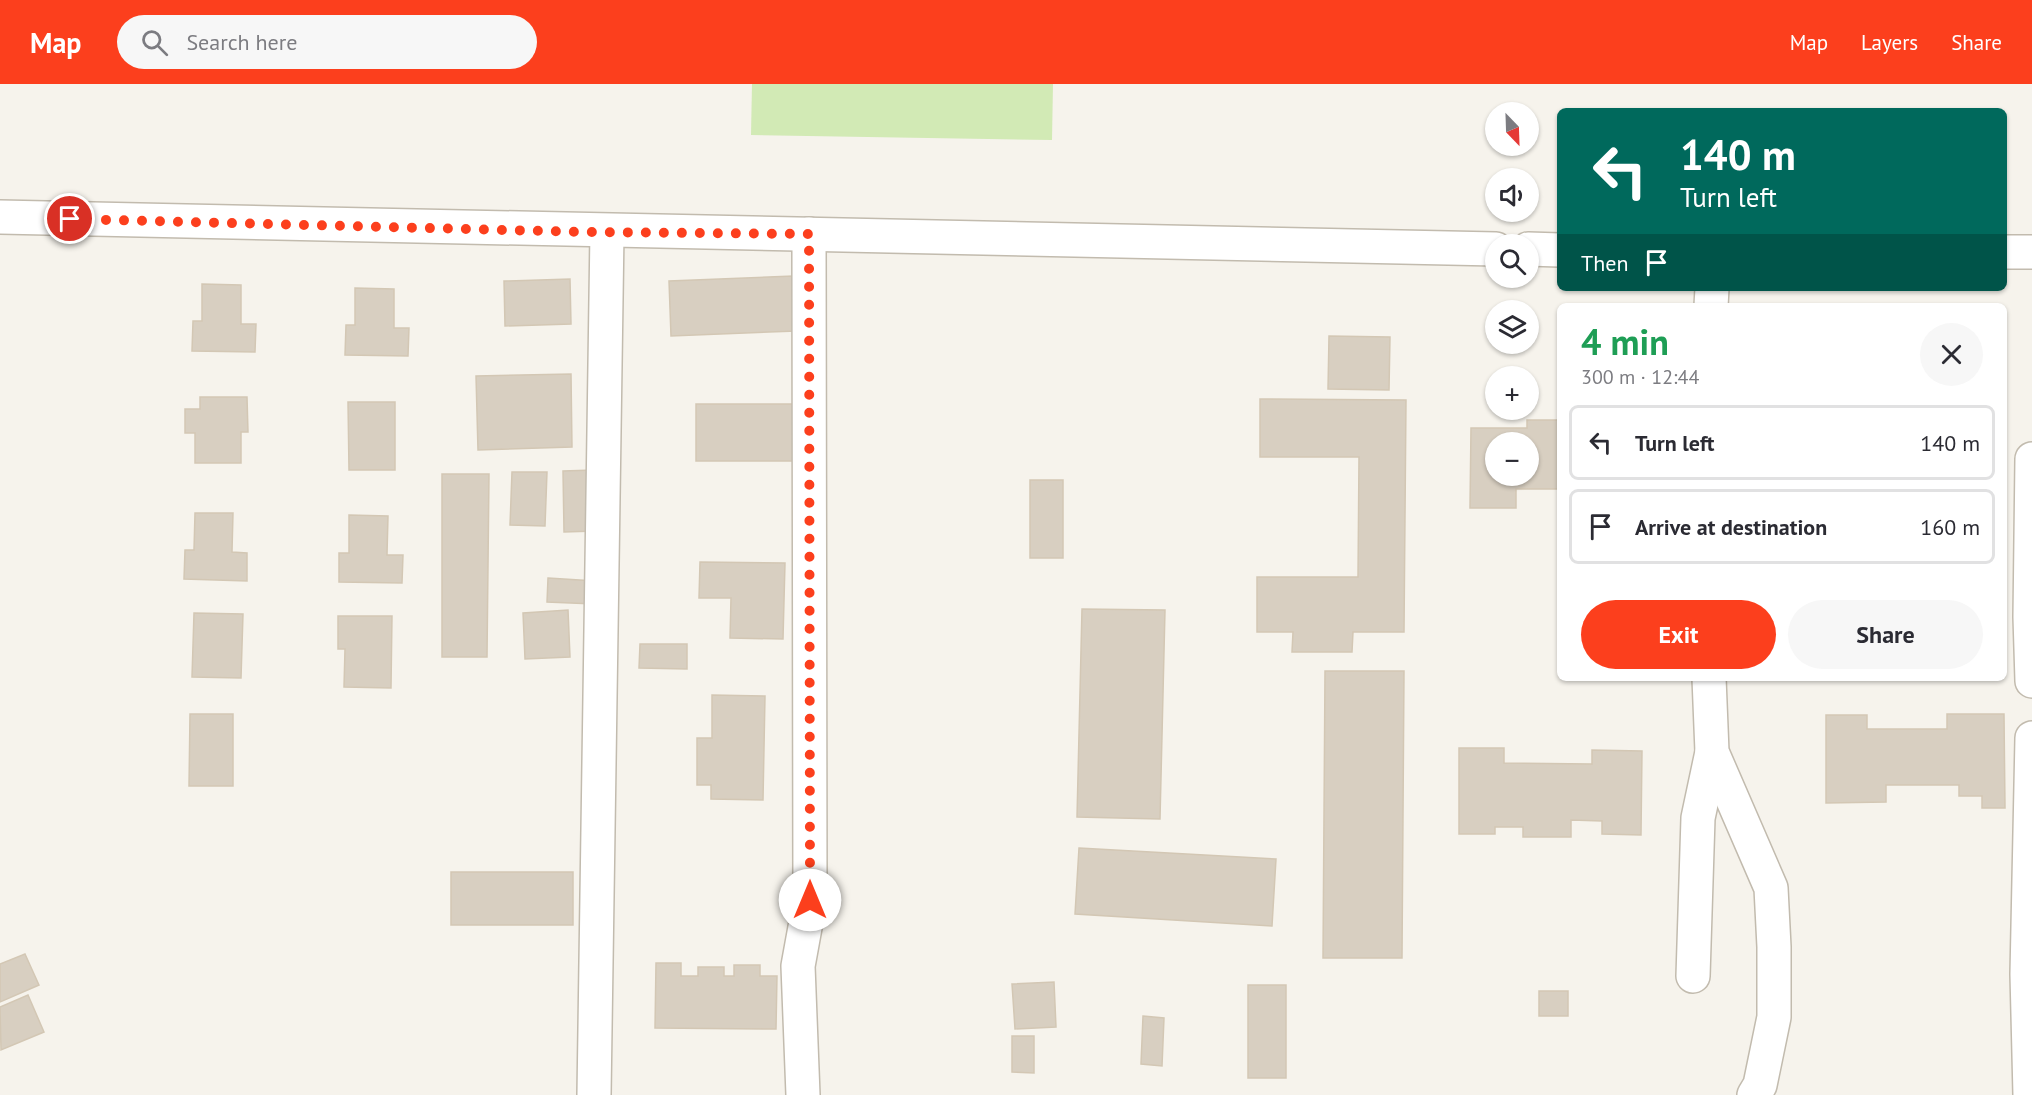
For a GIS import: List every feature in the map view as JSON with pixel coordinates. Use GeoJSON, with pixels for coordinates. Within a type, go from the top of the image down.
{"type":"FeatureCollection","features":[{"type":"Feature","properties":{"kind":"street"},"geometry":{"type":"LineString","coordinates":[[0,218],[1485,249]]}},
{"type":"Feature","properties":{"kind":"street"},"geometry":{"type":"LineString","coordinates":[[594,1095],[607,232]]}},
{"type":"Feature","properties":{"kind":"street"},"geometry":{"type":"LineString","coordinates":[[803,1095],[798,966],[810,900],[809,234]]}},
{"type":"Feature","properties":{"kind":"street"},"geometry":{"type":"LineString","coordinates":[[1539,249],[1557,250]]}},
{"type":"Feature","properties":{"kind":"street"},"geometry":{"type":"LineString","coordinates":[[2007,252],[2032,252]]}},
{"type":"Feature","properties":{"kind":"street"},"geometry":{"type":"LineString","coordinates":[[2032,459],[2030,617],[2032,681]]}},
{"type":"Feature","properties":{"kind":"street"},"geometry":{"type":"LineString","coordinates":[[1693,976],[1698,818],[1712,752],[1709,681]]}},
{"type":"Feature","properties":{"kind":"street"},"geometry":{"type":"LineString","coordinates":[[2030,1095],[2027,974],[2032,738]]}},
{"type":"Feature","properties":{"kind":"street"},"geometry":{"type":"LineString","coordinates":[[1712,752],[1771,888],[1774,1017],[1760,1085],[1754,1095]]}},
{"type":"Feature","properties":{"kind":"green space"},"geometry":{"type":"Polygon","coordinates":[[[752,84],[1053,84],[1052,140],[751,135],[752,84]]]}},
{"type":"Feature","properties":{"kind":"building"},"geometry":{"type":"Polygon","coordinates":[[[793,276],[796,331],[671,336],[669,281],[793,276]]]}},
{"type":"Feature","properties":{"kind":"building"},"geometry":{"type":"Polygon","coordinates":[[[570,279],[571,324],[505,326],[504,281],[570,279]]]}},
{"type":"Feature","properties":{"kind":"building"},"geometry":{"type":"Polygon","coordinates":[[[202,284],[241,285],[241,324],[256,324],[255,352],[192,351],[193,321],[202,321],[202,284]]]}},
{"type":"Feature","properties":{"kind":"building"},"geometry":{"type":"Polygon","coordinates":[[[355,288],[394,289],[394,328],[409,328],[408,356],[345,355],[346,325],[355,325],[355,288]]]}},
{"type":"Feature","properties":{"kind":"building"},"geometry":{"type":"Polygon","coordinates":[[[1329,336],[1390,337],[1389,390],[1328,389],[1329,336]]]}},
{"type":"Feature","properties":{"kind":"building"},"geometry":{"type":"Polygon","coordinates":[[[571,374],[572,447],[478,450],[476,376],[571,374]]]}},
{"type":"Feature","properties":{"kind":"building"},"geometry":{"type":"Polygon","coordinates":[[[200,397],[247,397],[248,432],[241,432],[241,463],[195,463],[195,433],[185,433],[185,409],[200,409],[200,397]]]}},
{"type":"Feature","properties":{"kind":"building"},"geometry":{"type":"Polygon","coordinates":[[[1260,399],[1406,400],[1404,632],[1353,632],[1352,652],[1292,652],[1293,632],[1257,632],[1257,577],[1358,577],[1359,457],[1260,457],[1260,399]]]}},
{"type":"Feature","properties":{"kind":"building"},"geometry":{"type":"Polygon","coordinates":[[[348,402],[395,402],[395,470],[349,470],[348,402]]]}},
{"type":"Feature","properties":{"kind":"building"},"geometry":{"type":"Polygon","coordinates":[[[696,404],[794,404],[794,461],[696,461],[696,404]]]}},
{"type":"Feature","properties":{"kind":"building"},"geometry":{"type":"Polygon","coordinates":[[[1527,420],[1557,420],[1557,489],[1516,489],[1516,508],[1470,508],[1471,428],[1527,428],[1527,420]]]}},
{"type":"Feature","properties":{"kind":"building"},"geometry":{"type":"Polygon","coordinates":[[[594,470],[595,531],[564,532],[563,471],[594,470]]]}},
{"type":"Feature","properties":{"kind":"building"},"geometry":{"type":"Polygon","coordinates":[[[512,472],[547,472],[545,526],[510,525],[512,472]]]}},
{"type":"Feature","properties":{"kind":"building"},"geometry":{"type":"Polygon","coordinates":[[[442,474],[489,474],[487,657],[442,657],[442,474]]]}},
{"type":"Feature","properties":{"kind":"building"},"geometry":{"type":"Polygon","coordinates":[[[1030,480],[1063,480],[1063,558],[1030,558],[1030,480]]]}},
{"type":"Feature","properties":{"kind":"building"},"geometry":{"type":"Polygon","coordinates":[[[195,513],[233,513],[232,552],[247,553],[247,581],[184,579],[185,550],[194,550],[195,513]]]}},
{"type":"Feature","properties":{"kind":"building"},"geometry":{"type":"Polygon","coordinates":[[[349,515],[388,516],[387,555],[403,555],[402,583],[339,582],[339,553],[349,553],[349,515]]]}},
{"type":"Feature","properties":{"kind":"building"},"geometry":{"type":"Polygon","coordinates":[[[700,562],[785,563],[783,639],[730,638],[731,598],[699,598],[700,562]]]}},
{"type":"Feature","properties":{"kind":"building"},"geometry":{"type":"Polygon","coordinates":[[[548,578],[595,581],[594,604],[547,602],[548,578]]]}},
{"type":"Feature","properties":{"kind":"building"},"geometry":{"type":"Polygon","coordinates":[[[1082,609],[1165,610],[1160,819],[1077,817],[1082,609]]]}},
{"type":"Feature","properties":{"kind":"building"},"geometry":{"type":"Polygon","coordinates":[[[568,610],[570,657],[525,659],[523,613],[568,610]]]}},
{"type":"Feature","properties":{"kind":"building"},"geometry":{"type":"Polygon","coordinates":[[[194,613],[243,614],[241,678],[192,677],[194,613]]]}},
{"type":"Feature","properties":{"kind":"building"},"geometry":{"type":"Polygon","coordinates":[[[338,616],[392,616],[391,688],[344,687],[345,649],[338,649],[338,616]]]}},
{"type":"Feature","properties":{"kind":"building"},"geometry":{"type":"Polygon","coordinates":[[[640,644],[687,644],[687,669],[639,668],[640,644]]]}},
{"type":"Feature","properties":{"kind":"building"},"geometry":{"type":"Polygon","coordinates":[[[1325,671],[1404,671],[1402,958],[1323,958],[1325,671]]]}},
{"type":"Feature","properties":{"kind":"building"},"geometry":{"type":"Polygon","coordinates":[[[712,695],[765,696],[763,800],[711,799],[711,785],[697,785],[697,738],[712,738],[712,695]]]}},
{"type":"Feature","properties":{"kind":"building"},"geometry":{"type":"Polygon","coordinates":[[[190,714],[233,714],[233,786],[189,786],[190,714]]]}},
{"type":"Feature","properties":{"kind":"building"},"geometry":{"type":"Polygon","coordinates":[[[1947,714],[2004,714],[2005,808],[1982,808],[1982,796],[1959,796],[1959,785],[1886,785],[1886,802],[1826,803],[1826,715],[1867,715],[1867,729],[1947,729],[1947,714]]]}},
{"type":"Feature","properties":{"kind":"building"},"geometry":{"type":"Polygon","coordinates":[[[1459,748],[1504,748],[1504,763],[1592,764],[1592,750],[1642,751],[1641,835],[1602,834],[1602,821],[1571,820],[1571,837],[1523,837],[1523,827],[1495,827],[1495,834],[1459,834],[1459,748]]]}},
{"type":"Feature","properties":{"kind":"building"},"geometry":{"type":"Polygon","coordinates":[[[1079,848],[1276,859],[1272,926],[1075,914],[1079,848]]]}},
{"type":"Feature","properties":{"kind":"building"},"geometry":{"type":"Polygon","coordinates":[[[451,872],[573,872],[573,925],[451,925],[451,872]]]}},
{"type":"Feature","properties":{"kind":"building"},"geometry":{"type":"Polygon","coordinates":[[[25,954],[39,985],[0,1002],[0,964],[25,954]]]}},
{"type":"Feature","properties":{"kind":"building"},"geometry":{"type":"Polygon","coordinates":[[[656,963],[681,963],[681,976],[698,976],[698,967],[724,967],[724,976],[734,976],[734,965],[760,965],[760,976],[777,976],[776,1029],[655,1028],[656,963]]]}},
{"type":"Feature","properties":{"kind":"building"},"geometry":{"type":"Polygon","coordinates":[[[1054,982],[1056,1027],[1015,1029],[1012,984],[1054,982]]]}},
{"type":"Feature","properties":{"kind":"building"},"geometry":{"type":"Polygon","coordinates":[[[1248,985],[1286,985],[1286,1078],[1248,1078],[1248,985]]]}},
{"type":"Feature","properties":{"kind":"building"},"geometry":{"type":"Polygon","coordinates":[[[1539,991],[1568,991],[1568,1016],[1539,1016],[1539,991]]]}},
{"type":"Feature","properties":{"kind":"building"},"geometry":{"type":"Polygon","coordinates":[[[28,995],[44,1032],[1,1050],[0,1007],[28,995]]]}},
{"type":"Feature","properties":{"kind":"building"},"geometry":{"type":"Polygon","coordinates":[[[1143,1016],[1164,1018],[1162,1066],[1141,1064],[1143,1016]]]}},
{"type":"Feature","properties":{"kind":"building"},"geometry":{"type":"Polygon","coordinates":[[[1012,1036],[1034,1036],[1034,1073],[1012,1072],[1012,1036]]]}},
{"type":"Feature","properties":{"kind":"route"},"geometry":{"type":"LineString","coordinates":[[70,219],[584,232],[809,234],[810,900]]}}]}
